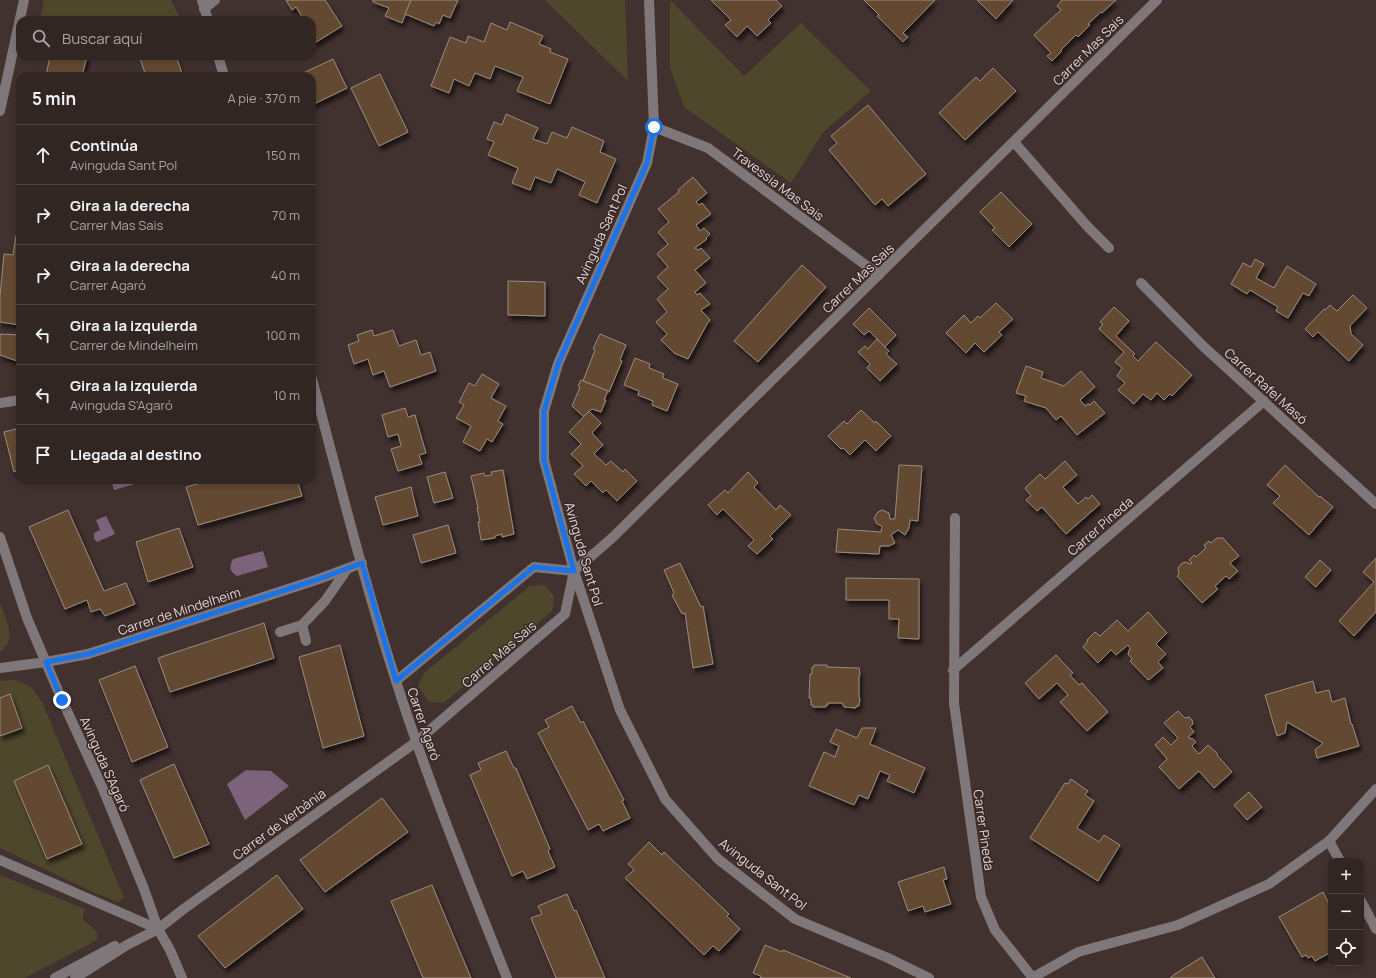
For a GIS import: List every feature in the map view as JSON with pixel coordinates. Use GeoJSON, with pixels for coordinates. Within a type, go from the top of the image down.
{"type":"FeatureCollection","features":[{"type":"Feature","properties":{"kind":"street"},"geometry":{"type":"LineString","coordinates":[[21,16],[24,0]]}},
{"type":"Feature","properties":{"kind":"street"},"geometry":{"type":"LineString","coordinates":[[207,16],[203,4],[215,0]]}},
{"type":"Feature","properties":{"kind":"street","name":"Avinguda Sant Pol"},"geometry":{"type":"LineString","coordinates":[[649,0],[654,127],[647,163],[558,364],[544,411],[544,460],[574,571],[620,710],[665,799],[718,859],[795,918],[888,958],[929,978]]}},
{"type":"Feature","properties":{"kind":"street","name":"Carrer Mas Sais"},"geometry":{"type":"LineString","coordinates":[[416,742],[565,614],[574,571],[612,538],[1157,0]]}},
{"type":"Feature","properties":{"kind":"street"},"geometry":{"type":"LineString","coordinates":[[0,112],[16,37]]}},
{"type":"Feature","properties":{"kind":"street"},"geometry":{"type":"LineString","coordinates":[[219,60],[223,72]]}},
{"type":"Feature","properties":{"kind":"street","name":"Travessia Mas Sais"},"geometry":{"type":"LineString","coordinates":[[654,127],[708,148],[879,275]]}},
{"type":"Feature","properties":{"kind":"street"},"geometry":{"type":"LineString","coordinates":[[1014,142],[1087,226],[1109,248]]}},
{"type":"Feature","properties":{"kind":"street","name":"Carrer Rafel Masó"},"geometry":{"type":"LineString","coordinates":[[1141,283],[1203,346],[1376,504]]}},
{"type":"Feature","properties":{"kind":"street","name":"Carrer Agaró"},"geometry":{"type":"LineString","coordinates":[[316,394],[362,563],[396,681],[416,742],[435,796],[508,978]]}},
{"type":"Feature","properties":{"kind":"street"},"geometry":{"type":"LineString","coordinates":[[0,403],[16,401]]}},
{"type":"Feature","properties":{"kind":"street","name":"Carrer Pineda"},"geometry":{"type":"LineString","coordinates":[[953,670],[1264,401]]}},
{"type":"Feature","properties":{"kind":"street","name":"Carrer Pineda"},"geometry":{"type":"LineString","coordinates":[[955,518],[954,703],[981,897],[995,930],[1033,978]]}},
{"type":"Feature","properties":{"kind":"street","name":"Avinguda S'Agaró"},"geometry":{"type":"LineString","coordinates":[[0,537],[27,618],[62,700],[103,789],[144,889],[158,929],[170,950],[182,978]]}},
{"type":"Feature","properties":{"kind":"street","name":"Carrer de Mindelheim"},"geometry":{"type":"LineString","coordinates":[[0,668],[46,662],[88,654],[316,580],[362,563]]}},
{"type":"Feature","properties":{"kind":"street"},"geometry":{"type":"LineString","coordinates":[[396,681],[534,567],[574,571]]}},
{"type":"Feature","properties":{"kind":"street"},"geometry":{"type":"LineString","coordinates":[[280,632],[302,625],[325,600],[348,568]]}},
{"type":"Feature","properties":{"kind":"street"},"geometry":{"type":"LineString","coordinates":[[302,625],[306,641]]}},
{"type":"Feature","properties":{"kind":"street","name":"Carrer de Verbània"},"geometry":{"type":"LineString","coordinates":[[74,978],[127,945],[158,929],[191,903],[416,742]]}},
{"type":"Feature","properties":{"kind":"street"},"geometry":{"type":"LineString","coordinates":[[1033,978],[1078,952],[1178,925],[1269,884],[1329,841],[1376,789]]}},
{"type":"Feature","properties":{"kind":"street"},"geometry":{"type":"LineString","coordinates":[[1329,841],[1338,858]]}},
{"type":"Feature","properties":{"kind":"street"},"geometry":{"type":"LineString","coordinates":[[0,860],[158,929]]}},
{"type":"Feature","properties":{"kind":"street"},"geometry":{"type":"LineString","coordinates":[[1364,907],[1376,929]]}},
{"type":"Feature","properties":{"kind":"street","name":"Carrer de Verbània"},"geometry":{"type":"LineString","coordinates":[[55,978],[111,947],[158,929]]}},
{"type":"Feature","properties":{"kind":"shaded area"},"geometry":{"type":"Polygon","coordinates":[[[44,0],[171,0],[179,16],[41,16],[44,0]]]}},
{"type":"Feature","properties":{"kind":"shaded area"},"geometry":{"type":"Polygon","coordinates":[[[545,0],[625,0],[628,81],[545,0]]]}},
{"type":"Feature","properties":{"kind":"shaded area"},"geometry":{"type":"Polygon","coordinates":[[[670,0],[744,76],[801,23],[871,91],[823,132],[791,183],[684,107],[670,68],[670,0]]]}},
{"type":"Feature","properties":{"kind":"shaded area"},"geometry":{"type":"Polygon","coordinates":[[[112,484],[135,484],[114,490],[112,484]]]}},
{"type":"Feature","properties":{"kind":"shaded area"},"geometry":{"type":"Polygon","coordinates":[[[106,516],[115,534],[97,542],[94,539],[94,533],[100,530],[96,520],[106,516]]]}},
{"type":"Feature","properties":{"kind":"shaded area"},"geometry":{"type":"Polygon","coordinates":[[[263,551],[268,567],[237,576],[231,571],[230,567],[233,559],[263,551]]]}},
{"type":"Feature","properties":{"kind":"shaded area"},"geometry":{"type":"Polygon","coordinates":[[[544,585],[554,596],[552,611],[444,703],[429,702],[418,686],[424,673],[530,586],[544,585]]]}},
{"type":"Feature","properties":{"kind":"shaded area"},"geometry":{"type":"Polygon","coordinates":[[[0,603],[9,629],[9,635],[5,647],[0,652],[0,603]]]}},
{"type":"Feature","properties":{"kind":"shaded area"},"geometry":{"type":"Polygon","coordinates":[[[16,680],[31,687],[42,702],[124,898],[118,902],[93,892],[0,848],[0,681],[16,680]]]}},
{"type":"Feature","properties":{"kind":"shaded area"},"geometry":{"type":"Polygon","coordinates":[[[246,770],[271,771],[289,786],[245,820],[227,784],[246,770]]]}},
{"type":"Feature","properties":{"kind":"shaded area"},"geometry":{"type":"Polygon","coordinates":[[[0,875],[85,909],[82,919],[97,932],[97,940],[25,978],[0,978],[0,875]]]}},
{"type":"Feature","properties":{"kind":"building"},"geometry":{"type":"Polygon","coordinates":[[[286,0],[325,0],[342,26],[316,42],[316,16],[302,16],[296,7],[292,10],[286,0]]]}},
{"type":"Feature","properties":{"kind":"building"},"geometry":{"type":"Polygon","coordinates":[[[373,0],[411,0],[402,23],[385,16],[389,8],[373,2],[373,0]]]}},
{"type":"Feature","properties":{"kind":"building"},"geometry":{"type":"Polygon","coordinates":[[[411,0],[458,0],[450,18],[443,15],[439,24],[436,22],[434,26],[405,14],[411,0]]]}},
{"type":"Feature","properties":{"kind":"building"},"geometry":{"type":"Polygon","coordinates":[[[711,0],[776,0],[782,6],[768,20],[771,23],[757,36],[747,26],[737,37],[725,25],[731,20],[711,0]]]}},
{"type":"Feature","properties":{"kind":"building"},"geometry":{"type":"Polygon","coordinates":[[[864,0],[935,0],[903,33],[908,37],[903,42],[877,16],[879,15],[864,0]]]}},
{"type":"Feature","properties":{"kind":"building"},"geometry":{"type":"Polygon","coordinates":[[[977,0],[1013,0],[996,19],[977,0]]]}},
{"type":"Feature","properties":{"kind":"building"},"geometry":{"type":"Polygon","coordinates":[[[1062,0],[1116,0],[1088,24],[1090,25],[1078,37],[1076,35],[1052,61],[1047,56],[1051,53],[1034,35],[1061,10],[1057,6],[1062,0]]]}},
{"type":"Feature","properties":{"kind":"building"},"geometry":{"type":"Polygon","coordinates":[[[510,22],[543,36],[539,44],[551,49],[550,52],[568,59],[550,104],[517,91],[523,77],[495,66],[490,79],[475,73],[469,86],[454,79],[449,93],[431,86],[450,37],[466,43],[468,36],[484,42],[491,23],[507,30],[510,22]]]}},
{"type":"Feature","properties":{"kind":"building"},"geometry":{"type":"Polygon","coordinates":[[[333,59],[347,88],[316,103],[316,72],[305,72],[333,59]]]}},
{"type":"Feature","properties":{"kind":"building"},"geometry":{"type":"Polygon","coordinates":[[[49,60],[86,60],[83,72],[47,72],[49,60]]]}},
{"type":"Feature","properties":{"kind":"building"},"geometry":{"type":"Polygon","coordinates":[[[140,60],[177,60],[182,72],[145,72],[140,60]]]}},
{"type":"Feature","properties":{"kind":"building"},"geometry":{"type":"Polygon","coordinates":[[[993,68],[1016,91],[965,140],[939,113],[976,77],[980,81],[993,68]]]}},
{"type":"Feature","properties":{"kind":"building"},"geometry":{"type":"Polygon","coordinates":[[[380,74],[408,132],[379,146],[351,88],[380,74]]]}},
{"type":"Feature","properties":{"kind":"building"},"geometry":{"type":"Polygon","coordinates":[[[868,105],[926,174],[888,206],[882,199],[875,205],[829,150],[837,143],[831,136],[868,105]]]}},
{"type":"Feature","properties":{"kind":"building"},"geometry":{"type":"Polygon","coordinates":[[[506,114],[538,128],[533,139],[547,144],[552,132],[567,138],[572,127],[604,141],[600,152],[616,159],[597,203],[579,195],[585,182],[557,169],[551,183],[535,177],[530,190],[512,183],[518,168],[488,155],[494,142],[487,139],[494,122],[502,125],[506,114]]]}},
{"type":"Feature","properties":{"kind":"building"},"geometry":{"type":"Polygon","coordinates":[[[693,177],[707,193],[696,202],[699,205],[702,203],[711,214],[696,225],[700,231],[704,228],[710,234],[706,238],[707,239],[695,248],[698,250],[701,248],[710,258],[695,270],[706,283],[695,292],[697,295],[700,293],[710,304],[701,310],[710,320],[688,359],[674,353],[661,340],[667,334],[656,322],[667,312],[657,299],[668,289],[657,277],[668,267],[657,254],[668,244],[658,232],[669,222],[658,209],[679,192],[678,190],[693,177]]]}},
{"type":"Feature","properties":{"kind":"building"},"geometry":{"type":"Polygon","coordinates":[[[1001,192],[1032,224],[1009,247],[992,230],[995,228],[980,212],[1001,192]]]}},
{"type":"Feature","properties":{"kind":"building"},"geometry":{"type":"Polygon","coordinates":[[[16,236],[16,324],[0,322],[0,296],[4,254],[13,255],[16,236]]]}},
{"type":"Feature","properties":{"kind":"building"},"geometry":{"type":"Polygon","coordinates":[[[1255,259],[1264,264],[1256,278],[1274,288],[1287,266],[1316,284],[1309,296],[1303,293],[1288,318],[1276,311],[1278,307],[1250,290],[1247,294],[1231,284],[1243,263],[1251,267],[1255,259]]]}},
{"type":"Feature","properties":{"kind":"building"},"geometry":{"type":"Polygon","coordinates":[[[802,265],[826,287],[758,362],[734,341],[802,265]]]}},
{"type":"Feature","properties":{"kind":"building"},"geometry":{"type":"Polygon","coordinates":[[[508,281],[545,282],[545,316],[508,315],[508,281]]]}},
{"type":"Feature","properties":{"kind":"building"},"geometry":{"type":"Polygon","coordinates":[[[1353,295],[1367,308],[1350,326],[1351,334],[1363,345],[1349,361],[1318,332],[1313,337],[1305,329],[1324,309],[1325,310],[1330,305],[1337,311],[1353,295]]]}},
{"type":"Feature","properties":{"kind":"building"},"geometry":{"type":"Polygon","coordinates":[[[996,303],[1013,319],[999,332],[1002,335],[984,352],[975,343],[966,353],[946,333],[964,315],[971,323],[978,316],[980,318],[996,303]]]}},
{"type":"Feature","properties":{"kind":"building"},"geometry":{"type":"Polygon","coordinates":[[[1114,307],[1129,321],[1116,336],[1135,354],[1133,356],[1138,361],[1156,342],[1192,375],[1172,396],[1170,394],[1164,400],[1157,393],[1151,400],[1143,394],[1134,404],[1118,390],[1125,383],[1117,376],[1122,368],[1115,362],[1124,352],[1099,329],[1103,324],[1100,322],[1114,307]]]}},
{"type":"Feature","properties":{"kind":"building"},"geometry":{"type":"Polygon","coordinates":[[[869,308],[896,335],[885,347],[869,331],[864,335],[853,324],[869,308]]]}},
{"type":"Feature","properties":{"kind":"building"},"geometry":{"type":"Polygon","coordinates":[[[372,330],[374,336],[393,330],[399,346],[416,340],[421,355],[430,352],[436,371],[390,387],[384,371],[373,375],[368,359],[354,364],[348,345],[359,341],[357,335],[372,330]]]}},
{"type":"Feature","properties":{"kind":"building"},"geometry":{"type":"Polygon","coordinates":[[[0,334],[16,335],[16,361],[0,355],[0,334]]]}},
{"type":"Feature","properties":{"kind":"building"},"geometry":{"type":"Polygon","coordinates":[[[600,334],[626,345],[620,360],[622,361],[609,392],[583,381],[595,350],[593,349],[600,334]]]}},
{"type":"Feature","properties":{"kind":"building"},"geometry":{"type":"Polygon","coordinates":[[[877,339],[889,351],[886,354],[897,364],[880,381],[867,368],[870,364],[858,352],[865,346],[868,349],[877,339]]]}},
{"type":"Feature","properties":{"kind":"building"},"geometry":{"type":"Polygon","coordinates":[[[635,358],[650,364],[649,368],[664,374],[663,378],[678,384],[667,411],[652,405],[653,401],[638,395],[639,391],[624,385],[635,358]]]}},
{"type":"Feature","properties":{"kind":"building"},"geometry":{"type":"Polygon","coordinates":[[[1026,366],[1043,372],[1041,378],[1064,386],[1081,371],[1095,387],[1080,400],[1085,406],[1088,404],[1090,405],[1094,401],[1105,413],[1077,435],[1061,416],[1056,420],[1046,408],[1024,401],[1026,396],[1016,393],[1026,366]]]}},
{"type":"Feature","properties":{"kind":"building"},"geometry":{"type":"Polygon","coordinates":[[[482,374],[499,384],[491,398],[506,406],[498,421],[503,424],[492,442],[487,439],[480,451],[463,442],[471,426],[456,418],[464,405],[459,402],[469,383],[475,386],[482,374]]]}},
{"type":"Feature","properties":{"kind":"building"},"geometry":{"type":"Polygon","coordinates":[[[581,380],[608,391],[601,412],[592,409],[584,417],[572,406],[580,387],[578,386],[581,380]]]}},
{"type":"Feature","properties":{"kind":"building"},"geometry":{"type":"Polygon","coordinates":[[[405,408],[408,417],[415,415],[426,453],[419,455],[422,464],[398,471],[391,449],[401,446],[398,434],[388,437],[382,415],[405,408]]]}},
{"type":"Feature","properties":{"kind":"building"},"geometry":{"type":"Polygon","coordinates":[[[861,410],[875,423],[876,421],[891,436],[876,451],[865,440],[850,455],[843,448],[841,449],[828,436],[844,421],[847,424],[861,410]]]}},
{"type":"Feature","properties":{"kind":"building"},"geometry":{"type":"Polygon","coordinates":[[[589,411],[601,423],[592,433],[603,445],[594,454],[606,465],[611,461],[623,472],[625,469],[637,481],[617,501],[606,490],[603,493],[591,481],[586,486],[574,474],[583,466],[571,454],[581,444],[569,432],[589,411]]]}},
{"type":"Feature","properties":{"kind":"building"},"geometry":{"type":"Polygon","coordinates":[[[16,429],[16,471],[14,472],[4,432],[16,429]]]}},
{"type":"Feature","properties":{"kind":"building"},"geometry":{"type":"Polygon","coordinates":[[[1065,461],[1077,475],[1063,487],[1078,504],[1086,497],[1088,499],[1092,495],[1100,504],[1066,534],[1042,507],[1037,511],[1026,500],[1031,496],[1025,488],[1040,474],[1045,479],[1065,461]]]}},
{"type":"Feature","properties":{"kind":"building"},"geometry":{"type":"Polygon","coordinates":[[[899,465],[922,466],[918,521],[910,520],[909,528],[905,535],[898,530],[891,535],[895,543],[889,546],[880,546],[879,554],[836,552],[838,529],[881,532],[882,526],[877,524],[874,518],[878,512],[882,510],[889,513],[890,519],[895,519],[899,465]]]}},
{"type":"Feature","properties":{"kind":"building"},"geometry":{"type":"Polygon","coordinates":[[[1285,465],[1319,497],[1320,496],[1333,507],[1309,535],[1273,503],[1280,496],[1267,485],[1285,465]]]}},
{"type":"Feature","properties":{"kind":"building"},"geometry":{"type":"Polygon","coordinates":[[[503,470],[514,534],[502,537],[502,534],[495,536],[495,538],[481,540],[478,522],[480,522],[478,508],[471,476],[484,473],[485,476],[492,475],[491,472],[503,470]]]}},
{"type":"Feature","properties":{"kind":"building"},"geometry":{"type":"Polygon","coordinates":[[[445,472],[453,498],[434,503],[427,477],[445,472]]]}},
{"type":"Feature","properties":{"kind":"building"},"geometry":{"type":"Polygon","coordinates":[[[748,472],[758,483],[754,487],[776,510],[780,505],[791,515],[770,536],[773,539],[757,554],[748,546],[754,540],[723,509],[717,515],[708,505],[725,490],[728,493],[748,472]]]}},
{"type":"Feature","properties":{"kind":"building"},"geometry":{"type":"Polygon","coordinates":[[[197,484],[298,484],[302,496],[198,525],[186,487],[197,484]]]}},
{"type":"Feature","properties":{"kind":"building"},"geometry":{"type":"Polygon","coordinates":[[[411,487],[418,516],[383,525],[375,497],[411,487]]]}},
{"type":"Feature","properties":{"kind":"building"},"geometry":{"type":"Polygon","coordinates":[[[68,510],[104,591],[126,583],[135,604],[105,616],[100,609],[91,612],[87,600],[65,609],[29,527],[68,510]]]}},
{"type":"Feature","properties":{"kind":"building"},"geometry":{"type":"Polygon","coordinates":[[[448,525],[456,553],[421,563],[413,535],[448,525]]]}},
{"type":"Feature","properties":{"kind":"building"},"geometry":{"type":"Polygon","coordinates":[[[179,528],[193,567],[148,582],[136,542],[179,528]]]}},
{"type":"Feature","properties":{"kind":"building"},"geometry":{"type":"Polygon","coordinates":[[[1217,538],[1223,538],[1239,556],[1230,563],[1238,571],[1229,579],[1226,576],[1215,586],[1218,589],[1202,603],[1177,576],[1179,574],[1178,568],[1185,562],[1191,564],[1192,563],[1189,560],[1194,555],[1196,557],[1206,548],[1204,545],[1209,541],[1211,543],[1217,538]]]}},
{"type":"Feature","properties":{"kind":"building"},"geometry":{"type":"Polygon","coordinates":[[[1376,558],[1376,612],[1354,636],[1339,621],[1374,582],[1363,572],[1376,558]]]}},
{"type":"Feature","properties":{"kind":"building"},"geometry":{"type":"Polygon","coordinates":[[[1320,560],[1331,570],[1316,587],[1305,577],[1320,560]]]}},
{"type":"Feature","properties":{"kind":"building"},"geometry":{"type":"Polygon","coordinates":[[[680,563],[701,607],[703,606],[713,664],[693,668],[685,613],[682,614],[672,595],[674,593],[664,570],[680,563]]]}},
{"type":"Feature","properties":{"kind":"building"},"geometry":{"type":"Polygon","coordinates":[[[846,578],[919,579],[919,639],[898,638],[899,619],[889,619],[889,600],[846,600],[846,578]]]}},
{"type":"Feature","properties":{"kind":"building"},"geometry":{"type":"Polygon","coordinates":[[[1148,612],[1167,633],[1156,644],[1166,654],[1158,662],[1163,668],[1150,679],[1148,680],[1130,661],[1132,659],[1128,654],[1130,648],[1128,645],[1116,655],[1111,650],[1098,663],[1083,647],[1088,641],[1087,640],[1095,632],[1100,636],[1117,620],[1128,631],[1148,612]]]}},
{"type":"Feature","properties":{"kind":"building"},"geometry":{"type":"Polygon","coordinates":[[[264,623],[274,658],[170,692],[158,658],[264,623]]]}},
{"type":"Feature","properties":{"kind":"building"},"geometry":{"type":"Polygon","coordinates":[[[340,645],[364,736],[323,748],[299,657],[340,645]]]}},
{"type":"Feature","properties":{"kind":"building"},"geometry":{"type":"Polygon","coordinates":[[[1056,655],[1073,673],[1070,675],[1079,685],[1082,683],[1108,712],[1087,731],[1060,702],[1068,695],[1057,683],[1039,699],[1025,683],[1056,655]]]}},
{"type":"Feature","properties":{"kind":"building"},"geometry":{"type":"Polygon","coordinates":[[[814,665],[859,668],[859,706],[856,706],[856,708],[844,707],[842,703],[828,703],[826,707],[813,707],[813,705],[811,705],[811,698],[809,698],[810,674],[812,674],[812,667],[814,667],[814,665]]]}},
{"type":"Feature","properties":{"kind":"building"},"geometry":{"type":"Polygon","coordinates":[[[135,666],[168,747],[132,762],[99,680],[135,666]]]}},
{"type":"Feature","properties":{"kind":"building"},"geometry":{"type":"Polygon","coordinates":[[[1313,681],[1316,693],[1329,690],[1332,702],[1345,698],[1351,724],[1359,746],[1317,758],[1315,750],[1323,743],[1287,722],[1285,733],[1277,736],[1265,695],[1313,681]]]}},
{"type":"Feature","properties":{"kind":"building"},"geometry":{"type":"Polygon","coordinates":[[[10,694],[22,728],[0,736],[0,698],[10,694]]]}},
{"type":"Feature","properties":{"kind":"building"},"geometry":{"type":"Polygon","coordinates":[[[572,706],[581,723],[583,721],[624,800],[622,801],[630,818],[603,831],[599,824],[588,830],[538,733],[549,727],[545,720],[572,706]]]}},
{"type":"Feature","properties":{"kind":"building"},"geometry":{"type":"Polygon","coordinates":[[[1178,711],[1185,718],[1189,717],[1192,720],[1193,724],[1190,727],[1194,732],[1188,737],[1191,739],[1192,738],[1196,742],[1192,746],[1199,754],[1208,745],[1218,754],[1217,755],[1232,772],[1214,788],[1199,771],[1179,789],[1159,767],[1167,759],[1155,745],[1163,737],[1171,745],[1178,738],[1164,723],[1178,711]]]}},
{"type":"Feature","properties":{"kind":"building"},"geometry":{"type":"Polygon","coordinates":[[[862,728],[876,728],[870,744],[925,768],[914,793],[887,781],[890,775],[880,771],[868,799],[859,795],[854,805],[809,786],[824,752],[835,757],[839,746],[830,742],[836,729],[857,738],[862,728]]]}},
{"type":"Feature","properties":{"kind":"building"},"geometry":{"type":"Polygon","coordinates":[[[506,751],[514,768],[516,768],[550,849],[548,851],[555,867],[527,879],[523,871],[512,876],[470,775],[481,770],[478,763],[506,751]]]}},
{"type":"Feature","properties":{"kind":"building"},"geometry":{"type":"Polygon","coordinates":[[[174,764],[209,844],[174,858],[140,780],[174,764]]]}},
{"type":"Feature","properties":{"kind":"building"},"geometry":{"type":"Polygon","coordinates":[[[48,765],[82,844],[47,859],[14,781],[48,765]]]}},
{"type":"Feature","properties":{"kind":"building"},"geometry":{"type":"Polygon","coordinates":[[[1071,779],[1088,791],[1085,795],[1094,801],[1077,828],[1099,842],[1104,835],[1120,845],[1098,881],[1030,838],[1065,783],[1068,784],[1071,779]]]}},
{"type":"Feature","properties":{"kind":"building"},"geometry":{"type":"Polygon","coordinates":[[[1249,792],[1262,807],[1247,820],[1234,805],[1249,792]]]}},
{"type":"Feature","properties":{"kind":"building"},"geometry":{"type":"Polygon","coordinates":[[[382,798],[408,832],[325,892],[300,860],[382,798]]]}},
{"type":"Feature","properties":{"kind":"building"},"geometry":{"type":"Polygon","coordinates":[[[649,842],[662,855],[664,852],[729,914],[727,916],[740,929],[719,951],[713,946],[704,955],[625,878],[634,870],[628,864],[649,842]]]}},
{"type":"Feature","properties":{"kind":"building"},"geometry":{"type":"Polygon","coordinates":[[[944,867],[947,879],[943,880],[951,904],[925,912],[923,906],[908,911],[898,882],[944,867]]]}},
{"type":"Feature","properties":{"kind":"building"},"geometry":{"type":"Polygon","coordinates":[[[277,875],[303,909],[225,968],[198,936],[277,875]]]}},
{"type":"Feature","properties":{"kind":"building"},"geometry":{"type":"Polygon","coordinates":[[[432,885],[471,978],[423,978],[391,901],[432,885]]]}},
{"type":"Feature","properties":{"kind":"building"},"geometry":{"type":"Polygon","coordinates":[[[1323,892],[1328,902],[1328,954],[1315,961],[1312,956],[1308,958],[1306,955],[1302,957],[1279,917],[1323,892]]]}},
{"type":"Feature","properties":{"kind":"building"},"geometry":{"type":"Polygon","coordinates":[[[567,894],[574,911],[576,910],[605,978],[556,978],[531,918],[542,914],[538,906],[567,894]]]}},
{"type":"Feature","properties":{"kind":"building"},"geometry":{"type":"Polygon","coordinates":[[[765,945],[782,952],[783,950],[851,978],[760,978],[761,976],[753,973],[765,945]]]}},
{"type":"Feature","properties":{"kind":"building"},"geometry":{"type":"Polygon","coordinates":[[[1202,957],[1215,978],[1170,978],[1175,974],[1202,957]]]}},
{"type":"Feature","properties":{"kind":"route"},"geometry":{"type":"LineString","coordinates":[[62,700],[46,662],[88,654],[316,580],[362,563],[396,681],[534,567],[574,571],[544,460],[544,411],[558,364],[647,163],[654,127]]}}]}
